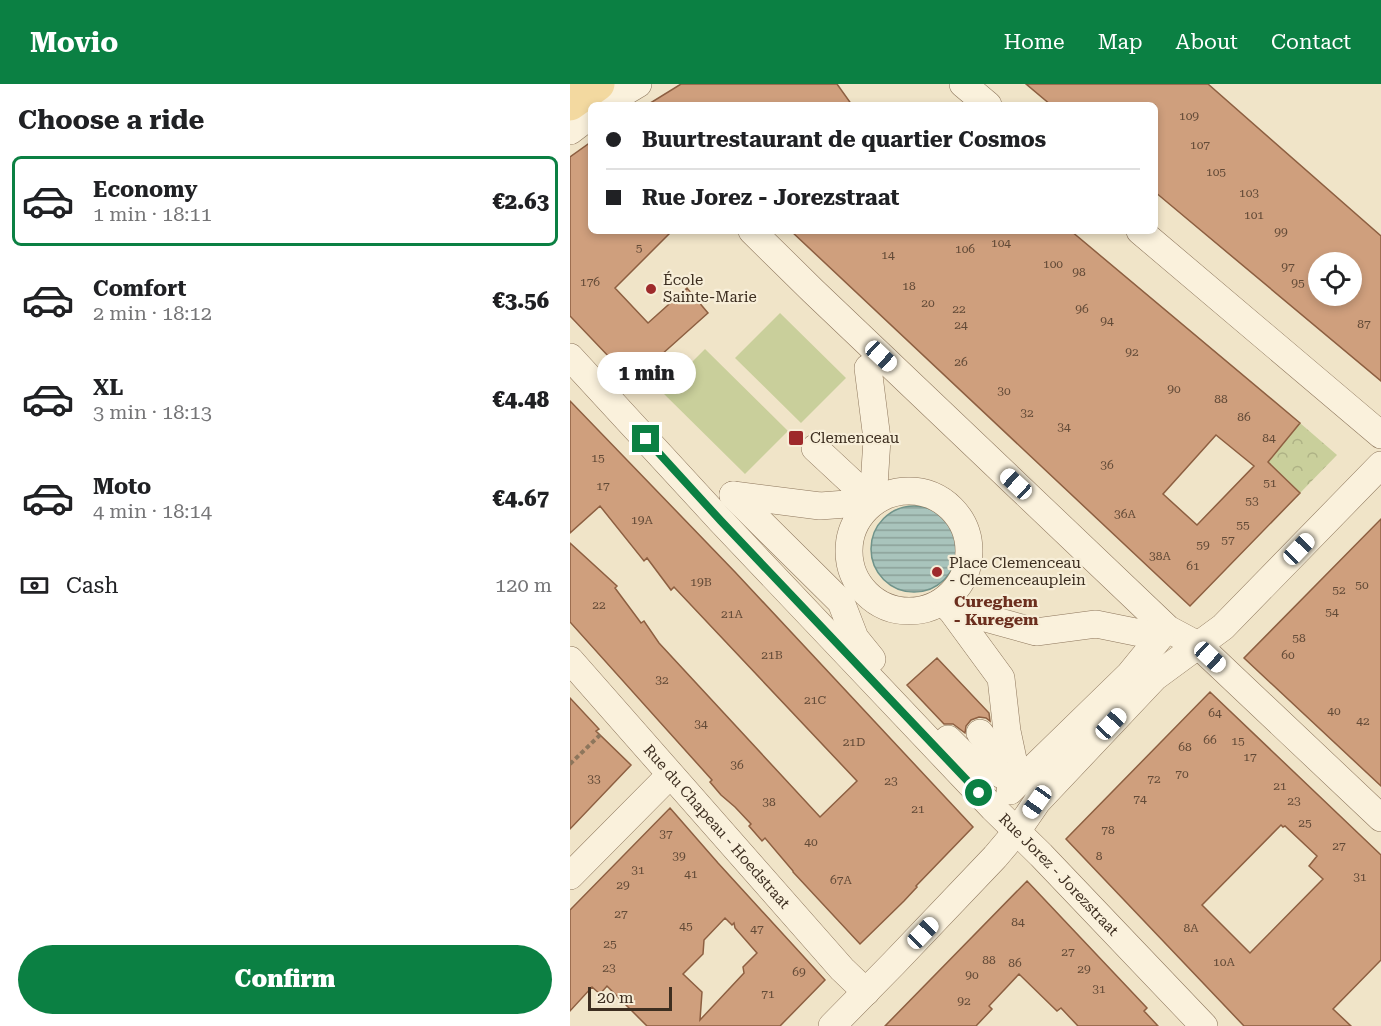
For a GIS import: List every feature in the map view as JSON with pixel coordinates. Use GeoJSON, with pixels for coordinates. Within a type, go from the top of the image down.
{"type":"FeatureCollection","features":[{"type":"Feature","properties":{"kind":"main road"},"geometry":{"type":"LineString","coordinates":[[570,104],[616,93]]}},
{"type":"Feature","properties":{"kind":"street"},"geometry":{"type":"LineString","coordinates":[[963,84],[984,102]]}},
{"type":"Feature","properties":{"kind":"street"},"geometry":{"type":"LineString","coordinates":[[570,131],[588,117]]}},
{"type":"Feature","properties":{"kind":"street"},"geometry":{"type":"LineString","coordinates":[[755,234],[1168,629],[1198,645],[1381,818]]}},
{"type":"Feature","properties":{"kind":"street"},"geometry":{"type":"LineString","coordinates":[[1144,234],[1381,435]]}},
{"type":"Feature","properties":{"kind":"street","name":"Rue Jorez - Jorezstraat"},"geometry":{"type":"LineString","coordinates":[[570,357],[721,521],[993,808],[1204,1026]]}},
{"type":"Feature","properties":{"kind":"street"},"geometry":{"type":"LineString","coordinates":[[868,368],[877,439],[873,502]]}},
{"type":"Feature","properties":{"kind":"street"},"geometry":{"type":"LineString","coordinates":[[815,448],[873,502]]}},
{"type":"Feature","properties":{"kind":"street"},"geometry":{"type":"LineString","coordinates":[[832,1026],[988,866],[1037,802],[1155,677],[1223,627],[1381,465]]}},
{"type":"Feature","properties":{"kind":"street"},"geometry":{"type":"LineString","coordinates":[[946,603],[964,574],[969,558],[969,542],[964,526],[955,512],[943,501],[928,494],[912,491],[896,492],[873,502],[857,520],[850,535],[848,552],[855,638],[883,671],[966,757],[1022,787]]}},
{"type":"Feature","properties":{"kind":"street"},"geometry":{"type":"LineString","coordinates":[[873,502],[820,506],[733,495],[850,593],[868,595],[898,610],[914,610],[946,603],[1036,632],[1096,624],[1160,637],[1129,675],[1022,787],[998,803]]}},
{"type":"Feature","properties":{"kind":"street"},"geometry":{"type":"LineString","coordinates":[[946,603],[1001,678],[1007,731],[1022,787]]}},
{"type":"Feature","properties":{"kind":"street","name":"Rue du Chapeau - Hoedstraat"},"geometry":{"type":"LineString","coordinates":[[570,660],[842,969],[866,992]]}},
{"type":"Feature","properties":{"kind":"street"},"geometry":{"type":"LineString","coordinates":[[570,876],[670,775]]}},
{"type":"Feature","properties":{"kind":"path"},"geometry":{"type":"LineString","coordinates":[[570,764],[619,716]]}},
{"type":"Feature","properties":{"kind":"green space"},"geometry":{"type":"Polygon","coordinates":[[[780,313],[846,378],[801,423],[735,358],[780,313]]]}},
{"type":"Feature","properties":{"kind":"green space"},"geometry":{"type":"Polygon","coordinates":[[[705,349],[788,431],[745,474],[662,392],[705,349]]]}},
{"type":"Feature","properties":{"kind":"green space"},"geometry":{"type":"Polygon","coordinates":[[[1300,423],[1337,455],[1300,493],[1268,462],[1300,423]]]}},
{"type":"Feature","properties":{"kind":"water"},"geometry":{"type":"Polygon","coordinates":[[[914,506],[930,510],[944,519],[953,533],[957,549],[953,565],[944,579],[930,588],[914,592],[898,588],[884,579],[875,565],[871,549],[875,533],[884,519],[898,510],[914,506]]]}},
{"type":"Feature","properties":{"kind":"building"},"geometry":{"type":"Polygon","coordinates":[[[681,84],[837,84],[850,102],[652,102],[681,84]]]}},
{"type":"Feature","properties":{"kind":"building"},"geometry":{"type":"Polygon","coordinates":[[[1026,84],[1208,84],[1381,236],[1381,381],[1158,195],[1158,102],[1047,102],[1026,84]]]}},
{"type":"Feature","properties":{"kind":"building"},"geometry":{"type":"Polygon","coordinates":[[[588,144],[588,234],[669,234],[615,288],[648,323],[687,288],[708,313],[632,381],[570,316],[570,157],[588,144]]]}},
{"type":"Feature","properties":{"kind":"building"},"geometry":{"type":"Polygon","coordinates":[[[794,234],[1075,234],[1300,423],[1268,462],[1300,493],[1190,606],[794,234]],[[1216,435],[1163,494],[1197,525],[1254,466],[1216,435]]]}},
{"type":"Feature","properties":{"kind":"building"},"geometry":{"type":"Polygon","coordinates":[[[570,401],[735,572],[973,827],[860,944],[793,872],[765,838],[762,841],[749,826],[751,824],[721,795],[710,782],[712,780],[570,622],[570,543],[617,586],[615,588],[641,623],[644,621],[659,643],[820,817],[857,781],[674,587],[671,590],[647,558],[644,561],[600,506],[570,533],[570,401]]]}},
{"type":"Feature","properties":{"kind":"building"},"geometry":{"type":"Polygon","coordinates":[[[1381,519],[1381,786],[1244,658],[1381,519]]]}},
{"type":"Feature","properties":{"kind":"building"},"geometry":{"type":"Polygon","coordinates":[[[937,658],[989,713],[990,721],[979,717],[971,720],[966,726],[965,733],[953,724],[944,724],[907,685],[937,658]]]}},
{"type":"Feature","properties":{"kind":"building"},"geometry":{"type":"Polygon","coordinates":[[[1210,692],[1381,855],[1381,960],[1333,1009],[1351,1026],[1244,1026],[1066,839],[1210,692]],[[1281,825],[1202,905],[1250,953],[1323,879],[1309,866],[1317,856],[1285,826],[1281,825]]]}},
{"type":"Feature","properties":{"kind":"building"},"geometry":{"type":"Polygon","coordinates":[[[570,698],[599,729],[596,731],[631,765],[570,829],[570,698]]]}},
{"type":"Feature","properties":{"kind":"building"},"geometry":{"type":"Polygon","coordinates":[[[670,808],[825,980],[780,1026],[647,1026],[607,986],[600,994],[592,987],[570,1011],[570,910],[670,808]],[[725,918],[704,940],[703,954],[683,974],[702,992],[700,1020],[744,973],[743,967],[757,953],[735,928],[734,923],[732,925],[725,918]]]}},
{"type":"Feature","properties":{"kind":"building"},"geometry":{"type":"Polygon","coordinates":[[[1027,881],[1147,1008],[1144,1011],[1158,1026],[1078,1026],[1061,1008],[1057,1011],[1019,974],[989,1006],[992,1009],[976,1026],[885,1026],[1027,881]]]}},
{"type":"Feature","properties":{"kind":"place","name":"École Sainte-Marie"},"geometry":{"type":"Point","coordinates":[651,289]}},
{"type":"Feature","properties":{"kind":"place","name":"Clemenceau"},"geometry":{"type":"Point","coordinates":[796,438]}},
{"type":"Feature","properties":{"kind":"place","name":"Place Clemenceau - Clemenceauplein"},"geometry":{"type":"Point","coordinates":[937,572]}},
{"type":"Feature","properties":{"kind":"district","name":"Cureghem - Kuregem"},"geometry":{"type":"Point","coordinates":[996,610]}},
{"type":"Feature","properties":{"kind":"route"},"geometry":{"type":"LineString","coordinates":[[646,439],[979,793]]}}]}
